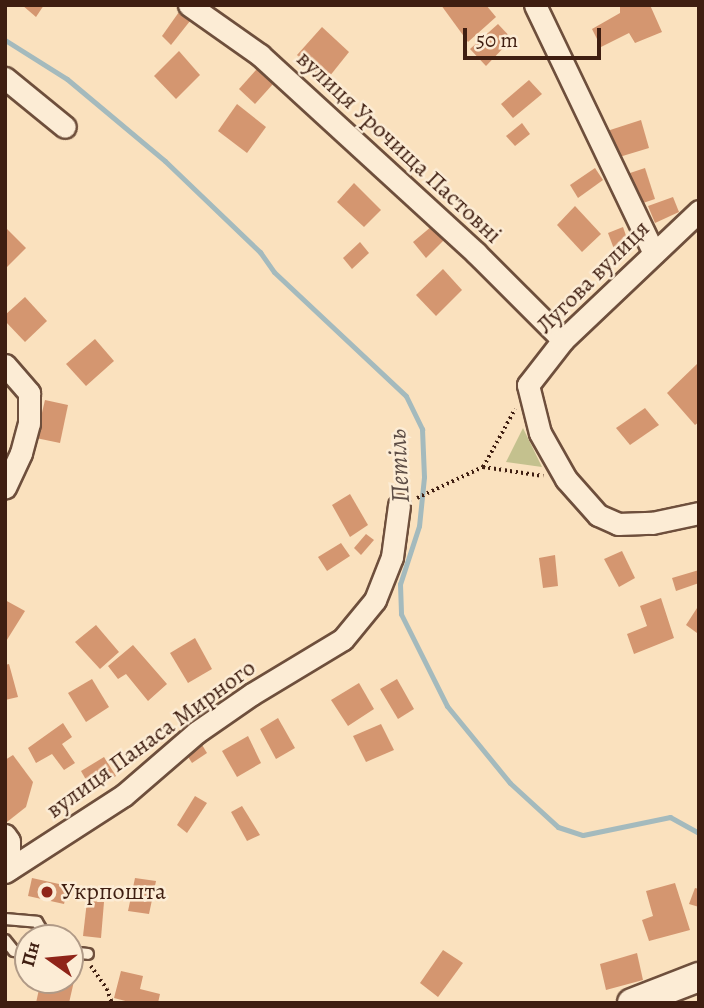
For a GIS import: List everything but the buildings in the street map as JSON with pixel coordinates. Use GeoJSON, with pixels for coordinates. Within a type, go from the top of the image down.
{"type":"FeatureCollection","features":[{"type":"Feature","properties":{"kind":"street","name":"вулиця Урочища Пастовні"},"geometry":{"type":"LineString","coordinates":[[189,5],[260,55],[476,253],[563,340]]}},
{"type":"Feature","properties":{"kind":"street"},"geometry":{"type":"LineString","coordinates":[[535,5],[653,253]]}},
{"type":"Feature","properties":{"kind":"street"},"geometry":{"type":"LineString","coordinates":[[5,78],[65,127]]}},
{"type":"Feature","properties":{"kind":"street","name":"Лугова вулиця"},"geometry":{"type":"LineString","coordinates":[[528,385],[563,340],[699,211]]}},
{"type":"Feature","properties":{"kind":"street"},"geometry":{"type":"LineString","coordinates":[[5,365],[29,393],[29,422],[21,453],[5,488]]}},
{"type":"Feature","properties":{"kind":"street"},"geometry":{"type":"LineString","coordinates":[[528,385],[540,433],[566,479],[598,515],[618,524],[652,523],[699,513]]}},
{"type":"Feature","properties":{"kind":"street","name":"вулиця Панаса Мирного"},"geometry":{"type":"LineString","coordinates":[[7,871],[124,795],[197,732],[252,694],[344,639],[375,600],[392,557],[399,505]]}},
{"type":"Feature","properties":{"kind":"street"},"geometry":{"type":"LineString","coordinates":[[5,835],[9,841],[7,871]]}},
{"type":"Feature","properties":{"kind":"street"},"geometry":{"type":"LineString","coordinates":[[632,1003],[699,977]]}},
{"type":"Feature","properties":{"kind":"lane"},"geometry":{"type":"LineString","coordinates":[[5,919],[38,924]]}},
{"type":"Feature","properties":{"kind":"lane"},"geometry":{"type":"LineString","coordinates":[[84,953],[88,954]]}},
{"type":"Feature","properties":{"kind":"path"},"geometry":{"type":"LineString","coordinates":[[433,493],[483,467],[528,385]]}},
{"type":"Feature","properties":{"kind":"path"},"geometry":{"type":"LineString","coordinates":[[483,467],[566,479]]}},
{"type":"Feature","properties":{"kind":"path"},"geometry":{"type":"LineString","coordinates":[[88,954],[93,971],[107,989],[111,1003]]}},
{"type":"Feature","properties":{"kind":"shaded area"},"geometry":{"type":"Polygon","coordinates":[[[523,428],[542,467],[506,462],[523,428]]]}},
{"type":"Feature","properties":{"kind":"waterway","name":"Петіль"},"geometry":{"type":"LineString","coordinates":[[5,40],[67,79],[165,161],[260,252],[274,272],[406,396],[422,429],[424,477],[419,526],[400,584],[401,614],[447,706],[510,783],[558,827],[583,835],[670,817],[699,833]]}},
{"type":"Feature","properties":{"kind":"place","name":"Укрпошта"},"geometry":{"type":"Point","coordinates":[47,892]}}]}
